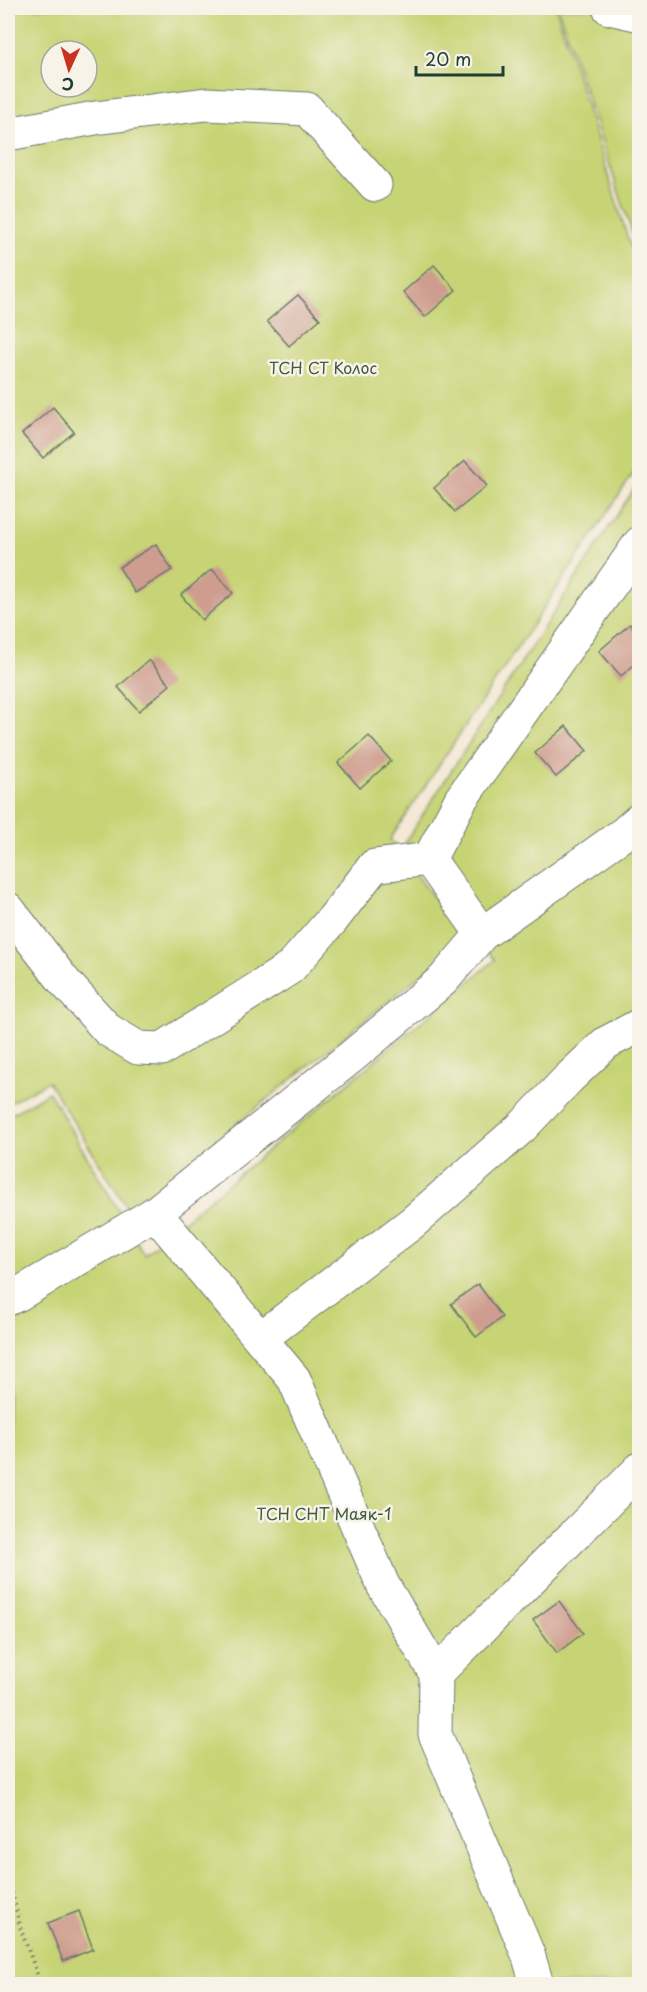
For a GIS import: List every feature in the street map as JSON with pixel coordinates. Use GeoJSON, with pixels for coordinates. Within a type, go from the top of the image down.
{"type":"FeatureCollection","features":[{"type":"Feature","properties":{"kind":"lane"},"geometry":{"type":"LineString","coordinates":[[609,8],[639,15]]}},
{"type":"Feature","properties":{"kind":"lane"},"geometry":{"type":"LineString","coordinates":[[8,134],[95,118],[207,104],[307,109],[375,185]]}},
{"type":"Feature","properties":{"kind":"lane"},"geometry":{"type":"LineString","coordinates":[[429,860],[461,799],[639,543]]}},
{"type":"Feature","properties":{"kind":"lane"},"geometry":{"type":"LineString","coordinates":[[8,1299],[155,1213],[351,1057],[443,980],[482,934],[623,834],[639,819]]}},
{"type":"Feature","properties":{"kind":"lane"},"geometry":{"type":"LineString","coordinates":[[8,909],[63,980],[108,1030],[138,1048],[162,1049],[290,968],[333,919],[374,866],[429,860]]}},
{"type":"Feature","properties":{"kind":"lane"},"geometry":{"type":"LineString","coordinates":[[429,860],[482,934]]}},
{"type":"Feature","properties":{"kind":"lane"},"geometry":{"type":"LineString","coordinates":[[261,1338],[412,1223],[522,1127],[606,1043],[639,1025]]}},
{"type":"Feature","properties":{"kind":"lane"},"geometry":{"type":"LineString","coordinates":[[155,1213],[294,1379],[383,1585],[436,1674],[435,1734],[528,1954],[537,1984]]}},
{"type":"Feature","properties":{"kind":"lane"},"geometry":{"type":"LineString","coordinates":[[436,1674],[639,1469]]}},
{"type":"Feature","properties":{"kind":"path"},"geometry":{"type":"LineString","coordinates":[[8,1875],[21,1930],[41,1984]]}},
{"type":"Feature","properties":{"kind":"green space","name":"ТСН СТ Колос"},"geometry":{"type":"Polygon","coordinates":[[[8,8],[556,8],[639,274],[639,465],[390,839],[465,939],[129,1211],[48,1081],[8,1104],[8,8]]]}},
{"type":"Feature","properties":{"kind":"green space"},"geometry":{"type":"Polygon","coordinates":[[[558,8],[639,8],[639,254],[558,8]]]}},
{"type":"Feature","properties":{"kind":"green space","name":"ТСН СНТ Маяк-1"},"geometry":{"type":"Polygon","coordinates":[[[639,481],[639,1984],[8,1984],[8,1116],[49,1092],[144,1254],[495,960],[405,842],[639,481]]]}},
{"type":"Feature","properties":{"kind":"building"},"geometry":{"type":"Polygon","coordinates":[[[434,265],[456,290],[425,317],[403,292],[434,265]]]}},
{"type":"Feature","properties":{"kind":"building"},"geometry":{"type":"Polygon","coordinates":[[[298,295],[320,319],[289,346],[267,321],[298,295]]]}},
{"type":"Feature","properties":{"kind":"building"},"geometry":{"type":"Polygon","coordinates":[[[53,407],[74,432],[43,458],[22,434],[53,407]]]}},
{"type":"Feature","properties":{"kind":"building"},"geometry":{"type":"Polygon","coordinates":[[[465,461],[487,486],[455,512],[434,488],[465,461]]]}},
{"type":"Feature","properties":{"kind":"building"},"geometry":{"type":"Polygon","coordinates":[[[156,544],[172,570],[135,593],[119,567],[156,544]]]}},
{"type":"Feature","properties":{"kind":"building"},"geometry":{"type":"Polygon","coordinates":[[[212,569],[233,593],[202,620],[181,595],[212,569]]]}},
{"type":"Feature","properties":{"kind":"building"},"geometry":{"type":"Polygon","coordinates":[[[630,624],[640,635],[640,660],[621,676],[599,651],[630,624]]]}},
{"type":"Feature","properties":{"kind":"building"},"geometry":{"type":"Polygon","coordinates":[[[149,660],[170,685],[139,711],[118,687],[149,660]]]}},
{"type":"Feature","properties":{"kind":"building"},"geometry":{"type":"Polygon","coordinates":[[[566,726],[587,751],[556,777],[535,753],[566,726]]]}},
{"type":"Feature","properties":{"kind":"building"},"geometry":{"type":"Polygon","coordinates":[[[369,736],[391,761],[360,788],[338,763],[369,736]]]}},
{"type":"Feature","properties":{"kind":"building"},"geometry":{"type":"Polygon","coordinates":[[[478,1284],[502,1317],[476,1337],[451,1304],[478,1284]]]}},
{"type":"Feature","properties":{"kind":"building"},"geometry":{"type":"Polygon","coordinates":[[[559,1601],[583,1633],[557,1653],[533,1620],[559,1601]]]}},
{"type":"Feature","properties":{"kind":"building"},"geometry":{"type":"Polygon","coordinates":[[[79,1911],[93,1949],[63,1961],[48,1923],[79,1911]]]}}]}
